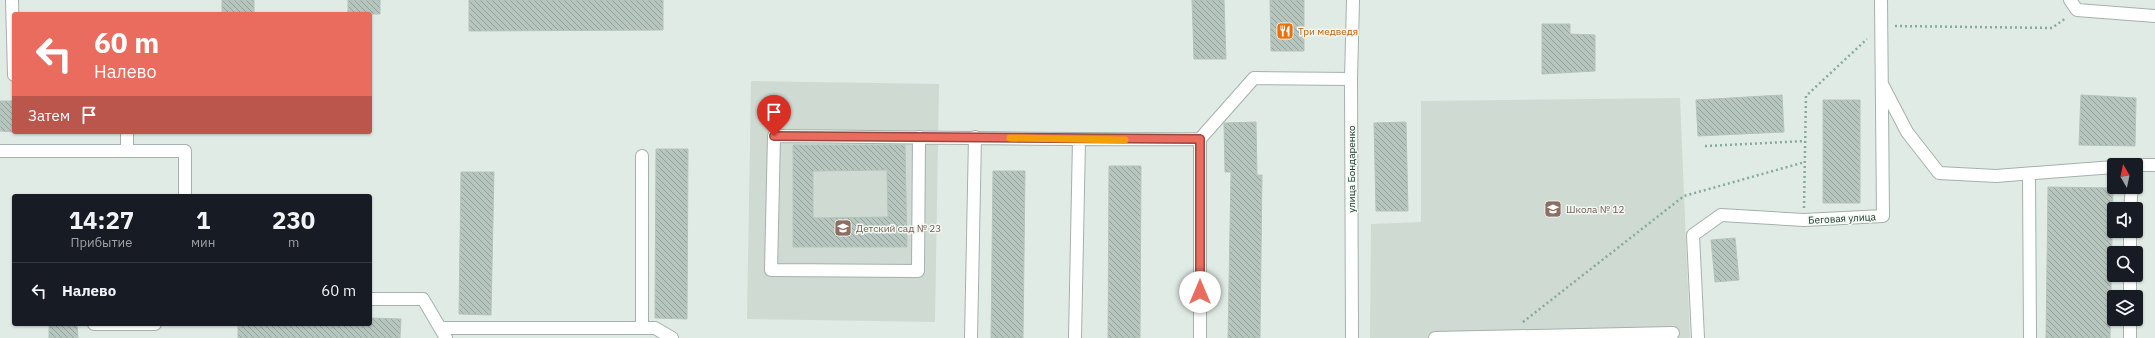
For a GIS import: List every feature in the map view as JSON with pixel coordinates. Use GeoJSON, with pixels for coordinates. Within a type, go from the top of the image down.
{"type":"FeatureCollection","features":[{"type":"Feature","properties":{"kind":"street"},"geometry":{"type":"LineString","coordinates":[[12,0],[12,12]]}},
{"type":"Feature","properties":{"kind":"street","name":"улица Бондаренко"},"geometry":{"type":"LineString","coordinates":[[1352,338],[1350,79],[1353,0]]}},
{"type":"Feature","properties":{"kind":"street","name":"Беговая улица"},"geometry":{"type":"LineString","coordinates":[[1698,338],[1693,235],[1721,215],[1804,220],[1884,216],[1881,0]]}},
{"type":"Feature","properties":{"kind":"street"},"geometry":{"type":"LineString","coordinates":[[2070,0],[2077,10],[2155,16]]}},
{"type":"Feature","properties":{"kind":"street"},"geometry":{"type":"LineString","coordinates":[[1200,338],[1200,139],[1254,78],[1350,79]]}},
{"type":"Feature","properties":{"kind":"street"},"geometry":{"type":"LineString","coordinates":[[1881,81],[1908,132],[1939,173],[1996,176],[2107,168]]}},
{"type":"Feature","properties":{"kind":"street"},"geometry":{"type":"LineString","coordinates":[[127,134],[127,151]]}},
{"type":"Feature","properties":{"kind":"street"},"geometry":{"type":"LineString","coordinates":[[920,136],[918,271],[771,270],[774,136],[920,136],[1078,140],[1200,139]]}},
{"type":"Feature","properties":{"kind":"street"},"geometry":{"type":"LineString","coordinates":[[971,338],[975,137]]}},
{"type":"Feature","properties":{"kind":"street"},"geometry":{"type":"LineString","coordinates":[[1075,338],[1078,140]]}},
{"type":"Feature","properties":{"kind":"street"},"geometry":{"type":"LineString","coordinates":[[0,151],[184,151],[185,194]]}},
{"type":"Feature","properties":{"kind":"street"},"geometry":{"type":"LineString","coordinates":[[642,156],[642,328]]}},
{"type":"Feature","properties":{"kind":"street"},"geometry":{"type":"LineString","coordinates":[[2143,165],[2155,165]]}},
{"type":"Feature","properties":{"kind":"street"},"geometry":{"type":"LineString","coordinates":[[2029,174],[2030,338]]}},
{"type":"Feature","properties":{"kind":"street"},"geometry":{"type":"LineString","coordinates":[[372,299],[423,299],[444,333],[655,328],[672,338]]}},
{"type":"Feature","properties":{"kind":"street"},"geometry":{"type":"LineString","coordinates":[[2130,326],[2130,338]]}},
{"type":"Feature","properties":{"kind":"street"},"geometry":{"type":"LineString","coordinates":[[1434,338],[1673,333]]}},
{"type":"Feature","properties":{"kind":"path"},"geometry":{"type":"LineString","coordinates":[[1705,146],[1805,141]]}},
{"type":"Feature","properties":{"kind":"path"},"geometry":{"type":"LineString","coordinates":[[1522,322],[1684,196],[1805,162]]}},
{"type":"Feature","properties":{"kind":"shaded area","name":"Детский сад № 23"},"geometry":{"type":"Polygon","coordinates":[[[751,81],[939,84],[935,322],[747,319],[751,81]]]}},
{"type":"Feature","properties":{"kind":"shaded area","name":"Школа № 12"},"geometry":{"type":"Polygon","coordinates":[[[1680,98],[1690,338],[1370,338],[1371,224],[1421,222],[1421,101],[1680,98]]]}},
{"type":"Feature","properties":{"kind":"building"},"geometry":{"type":"Polygon","coordinates":[[[222,0],[254,0],[254,12],[222,12],[222,0]]]}},
{"type":"Feature","properties":{"kind":"building"},"geometry":{"type":"Polygon","coordinates":[[[348,0],[380,0],[380,14],[372,14],[372,12],[348,12],[348,0]]]}},
{"type":"Feature","properties":{"kind":"building"},"geometry":{"type":"Polygon","coordinates":[[[469,0],[663,0],[663,30],[469,31],[469,0]]]}},
{"type":"Feature","properties":{"kind":"building"},"geometry":{"type":"Polygon","coordinates":[[[1192,0],[1224,0],[1226,59],[1194,59],[1192,0]]]}},
{"type":"Feature","properties":{"kind":"building"},"geometry":{"type":"Polygon","coordinates":[[[1270,0],[1304,0],[1304,51],[1271,51],[1270,0]]]}},
{"type":"Feature","properties":{"kind":"building"},"geometry":{"type":"Polygon","coordinates":[[[1542,24],[1570,24],[1570,34],[1595,35],[1595,71],[1542,74],[1542,24]]]}},
{"type":"Feature","properties":{"kind":"building"},"geometry":{"type":"Polygon","coordinates":[[[1782,95],[1784,132],[1698,136],[1696,100],[1782,95]]]}},
{"type":"Feature","properties":{"kind":"building"},"geometry":{"type":"Polygon","coordinates":[[[2081,95],[2136,98],[2135,146],[2079,145],[2081,95]]]}},
{"type":"Feature","properties":{"kind":"building"},"geometry":{"type":"Polygon","coordinates":[[[1823,100],[1860,100],[1860,203],[1823,203],[1823,100]]]}},
{"type":"Feature","properties":{"kind":"building"},"geometry":{"type":"Polygon","coordinates":[[[0,101],[12,101],[12,132],[0,131],[0,101]]]}},
{"type":"Feature","properties":{"kind":"building"},"geometry":{"type":"Polygon","coordinates":[[[1256,122],[1257,175],[1262,175],[1260,338],[1228,338],[1231,172],[1225,172],[1224,123],[1256,122]]]}},
{"type":"Feature","properties":{"kind":"building"},"geometry":{"type":"Polygon","coordinates":[[[1406,122],[1408,211],[1376,211],[1374,123],[1406,122]]]}},
{"type":"Feature","properties":{"kind":"building"},"geometry":{"type":"Polygon","coordinates":[[[793,145],[905,145],[907,247],[793,247],[793,145]],[[887,170],[813,171],[813,218],[888,217],[887,170]]]}},
{"type":"Feature","properties":{"kind":"building"},"geometry":{"type":"Polygon","coordinates":[[[656,149],[688,149],[687,319],[655,318],[656,149]]]}},
{"type":"Feature","properties":{"kind":"building"},"geometry":{"type":"Polygon","coordinates":[[[1109,166],[1141,166],[1140,338],[1108,338],[1109,166]]]}},
{"type":"Feature","properties":{"kind":"building"},"geometry":{"type":"Polygon","coordinates":[[[993,171],[1025,171],[1023,338],[991,338],[993,171]]]}},
{"type":"Feature","properties":{"kind":"building"},"geometry":{"type":"Polygon","coordinates":[[[461,172],[494,172],[491,315],[459,314],[461,172]]]}},
{"type":"Feature","properties":{"kind":"building"},"geometry":{"type":"Polygon","coordinates":[[[2048,187],[2107,188],[2107,194],[2113,194],[2113,202],[2107,202],[2107,238],[2112,238],[2112,246],[2107,246],[2107,282],[2111,282],[2111,290],[2107,290],[2107,326],[2110,326],[2110,338],[2046,338],[2048,187]]]}},
{"type":"Feature","properties":{"kind":"building"},"geometry":{"type":"Polygon","coordinates":[[[1735,238],[1739,280],[1715,282],[1711,240],[1735,238]]]}},
{"type":"Feature","properties":{"kind":"building"},"geometry":{"type":"Polygon","coordinates":[[[372,318],[401,319],[400,338],[238,338],[238,326],[372,326],[372,318]]]}},
{"type":"Feature","properties":{"kind":"building"},"geometry":{"type":"Polygon","coordinates":[[[49,326],[77,326],[78,338],[49,338],[49,326]]]}},
{"type":"Feature","properties":{"kind":"slow traffic"},"geometry":{"type":"LineString","coordinates":[[1010,138],[1125,140]]}},
{"type":"Feature","properties":{"kind":"place","name":"Три медведя"},"geometry":{"type":"Point","coordinates":[1285,31]}},
{"type":"Feature","properties":{"kind":"place","name":"Школа № 12"},"geometry":{"type":"Point","coordinates":[1553,209]}},
{"type":"Feature","properties":{"kind":"place","name":"Детский сад № 23"},"geometry":{"type":"Point","coordinates":[843,228]}},
{"type":"Feature","properties":{"kind":"route"},"geometry":{"type":"LineString","coordinates":[[774,136],[939,136],[1078,140],[1200,139],[1200,292]]}}]}
